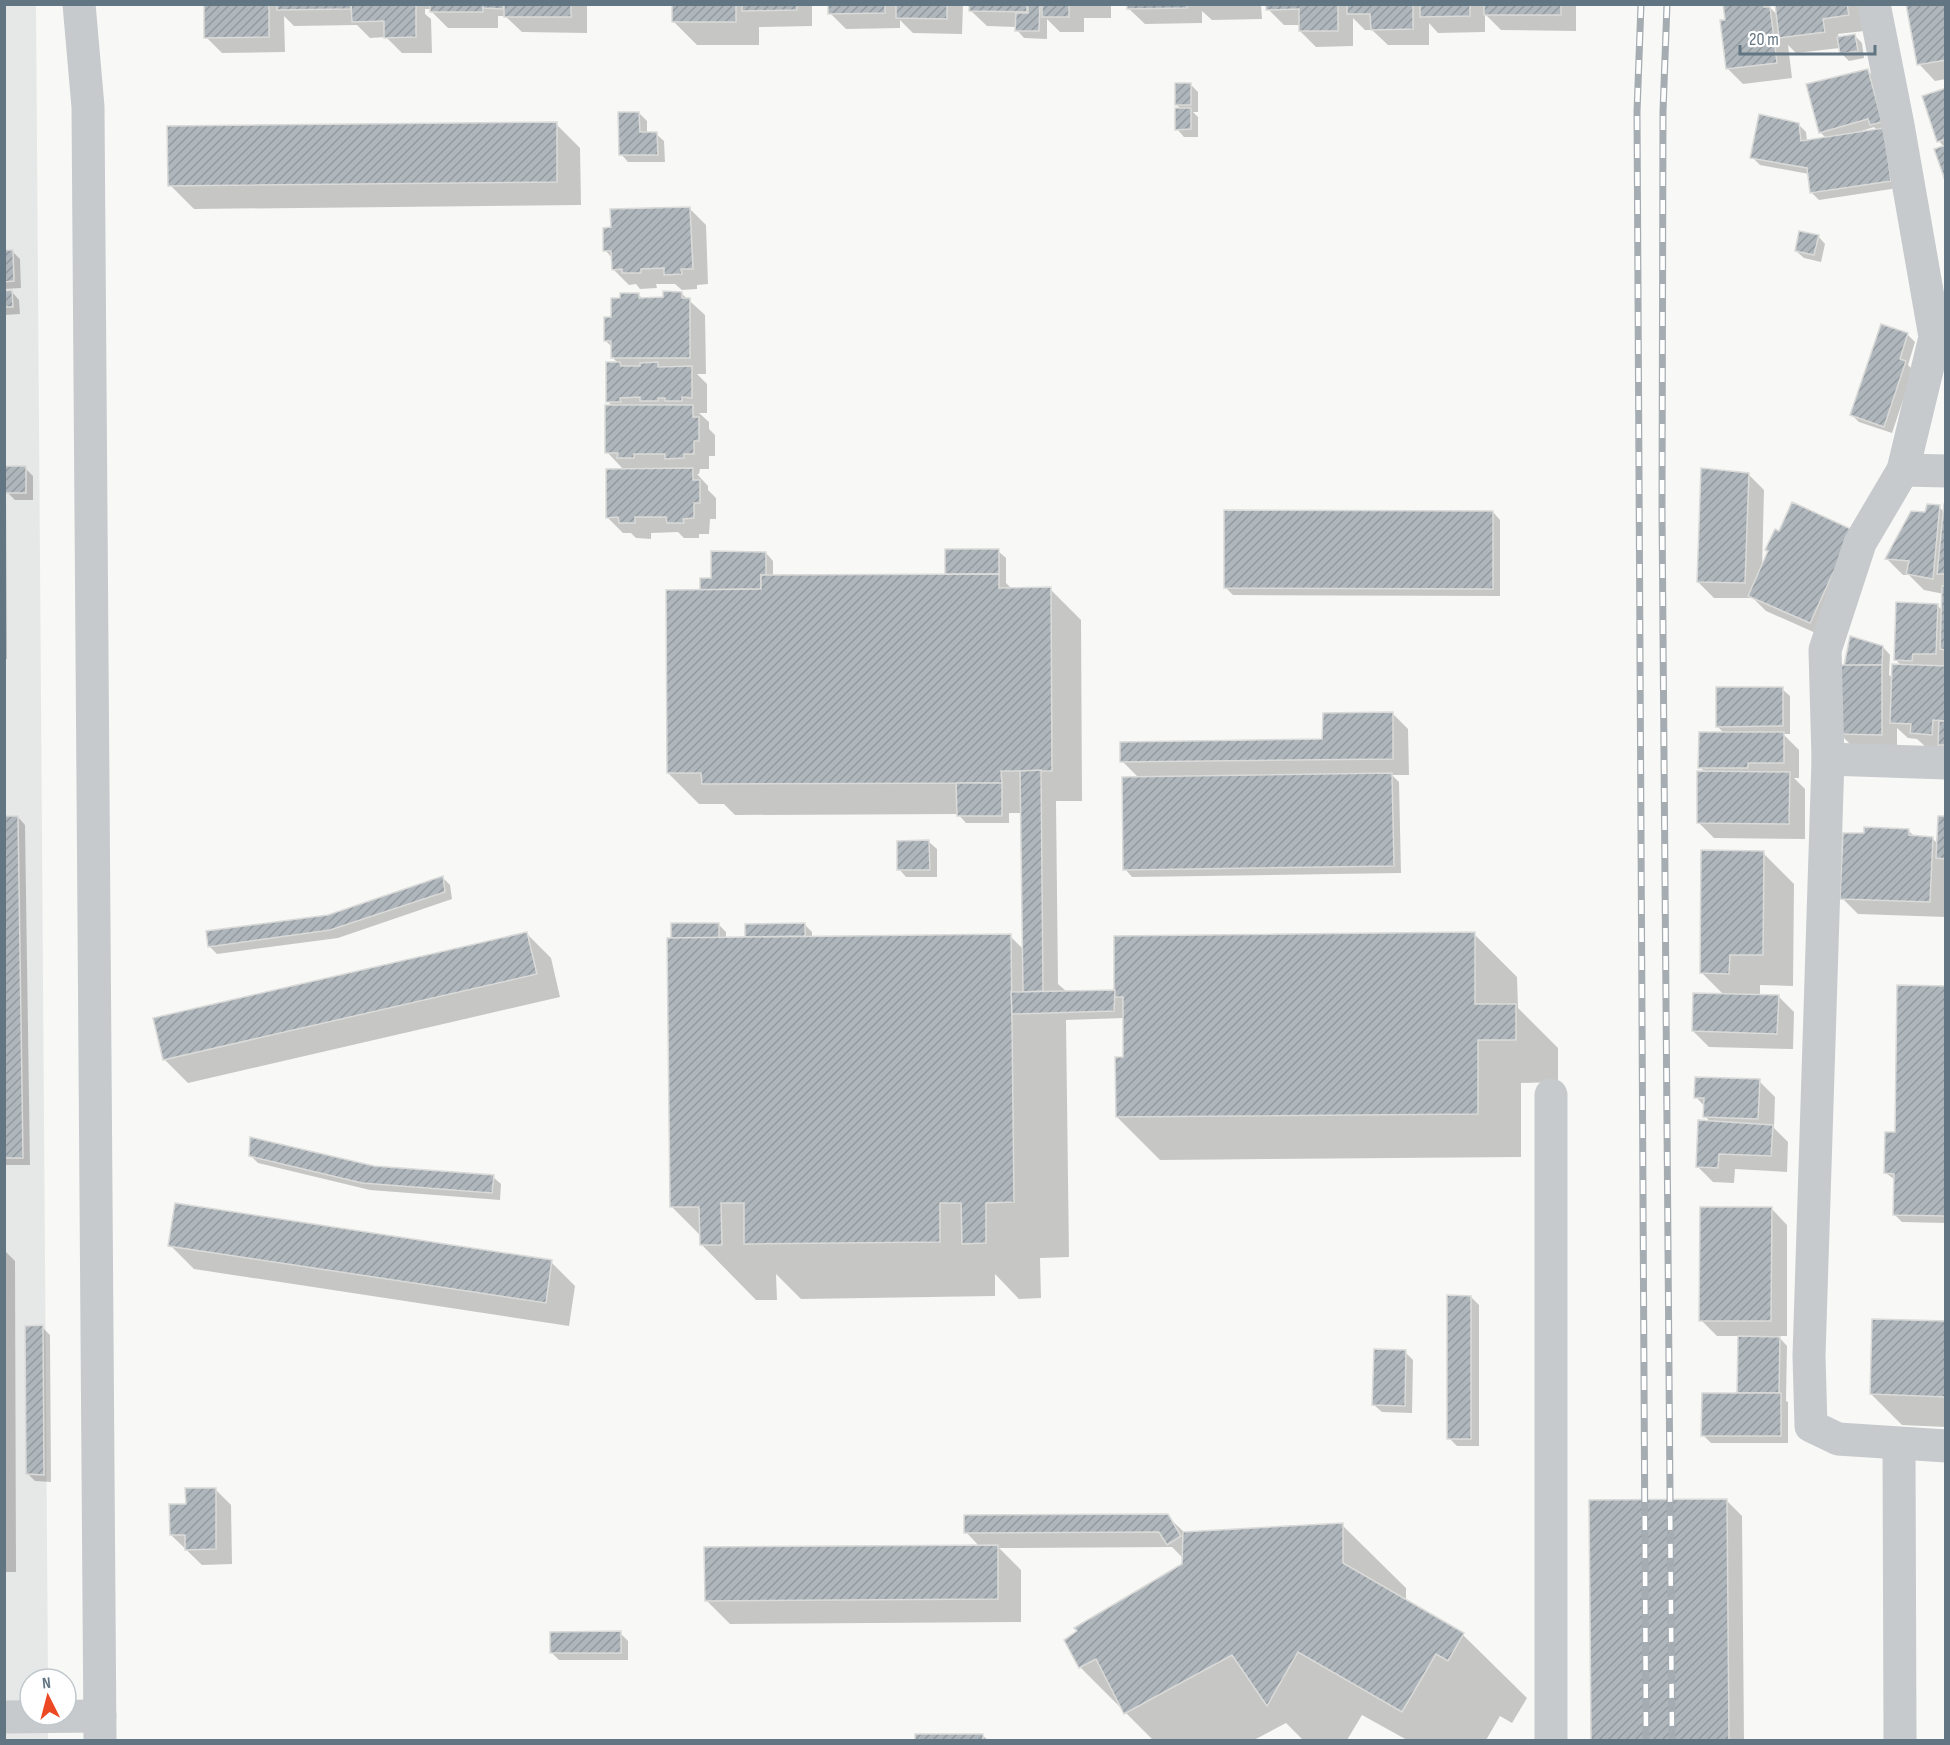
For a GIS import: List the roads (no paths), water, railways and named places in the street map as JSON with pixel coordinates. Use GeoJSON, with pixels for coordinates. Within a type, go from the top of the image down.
{"type":"FeatureCollection","features":[{"type":"Feature","properties":{"kind":"street"},"geometry":{"type":"LineString","coordinates":[[4,1717],[100,1728],[88,106],[79,4]]}},
{"type":"Feature","properties":{"kind":"street"},"geometry":{"type":"LineString","coordinates":[[1874,4],[1898,125],[1935,338],[1903,470],[1860,543],[1825,650],[1828,759],[1809,1356],[1811,1425],[1838,1439],[1946,1446]]}},
{"type":"Feature","properties":{"kind":"street"},"geometry":{"type":"LineString","coordinates":[[1903,470],[1946,471]]}},
{"type":"Feature","properties":{"kind":"street"},"geometry":{"type":"LineString","coordinates":[[1828,759],[1946,763]]}},
{"type":"Feature","properties":{"kind":"street"},"geometry":{"type":"LineString","coordinates":[[1551,1095],[1551,1740]]}},
{"type":"Feature","properties":{"kind":"street"},"geometry":{"type":"LineString","coordinates":[[1899,1444],[1900,1740]]}},
{"type":"Feature","properties":{"kind":"railway"},"geometry":{"type":"LineString","coordinates":[[1641,4],[1637,112],[1646,1740]]}},
{"type":"Feature","properties":{"kind":"railway"},"geometry":{"type":"LineString","coordinates":[[1667,4],[1663,112],[1662,510],[1672,1740]]}}]}
